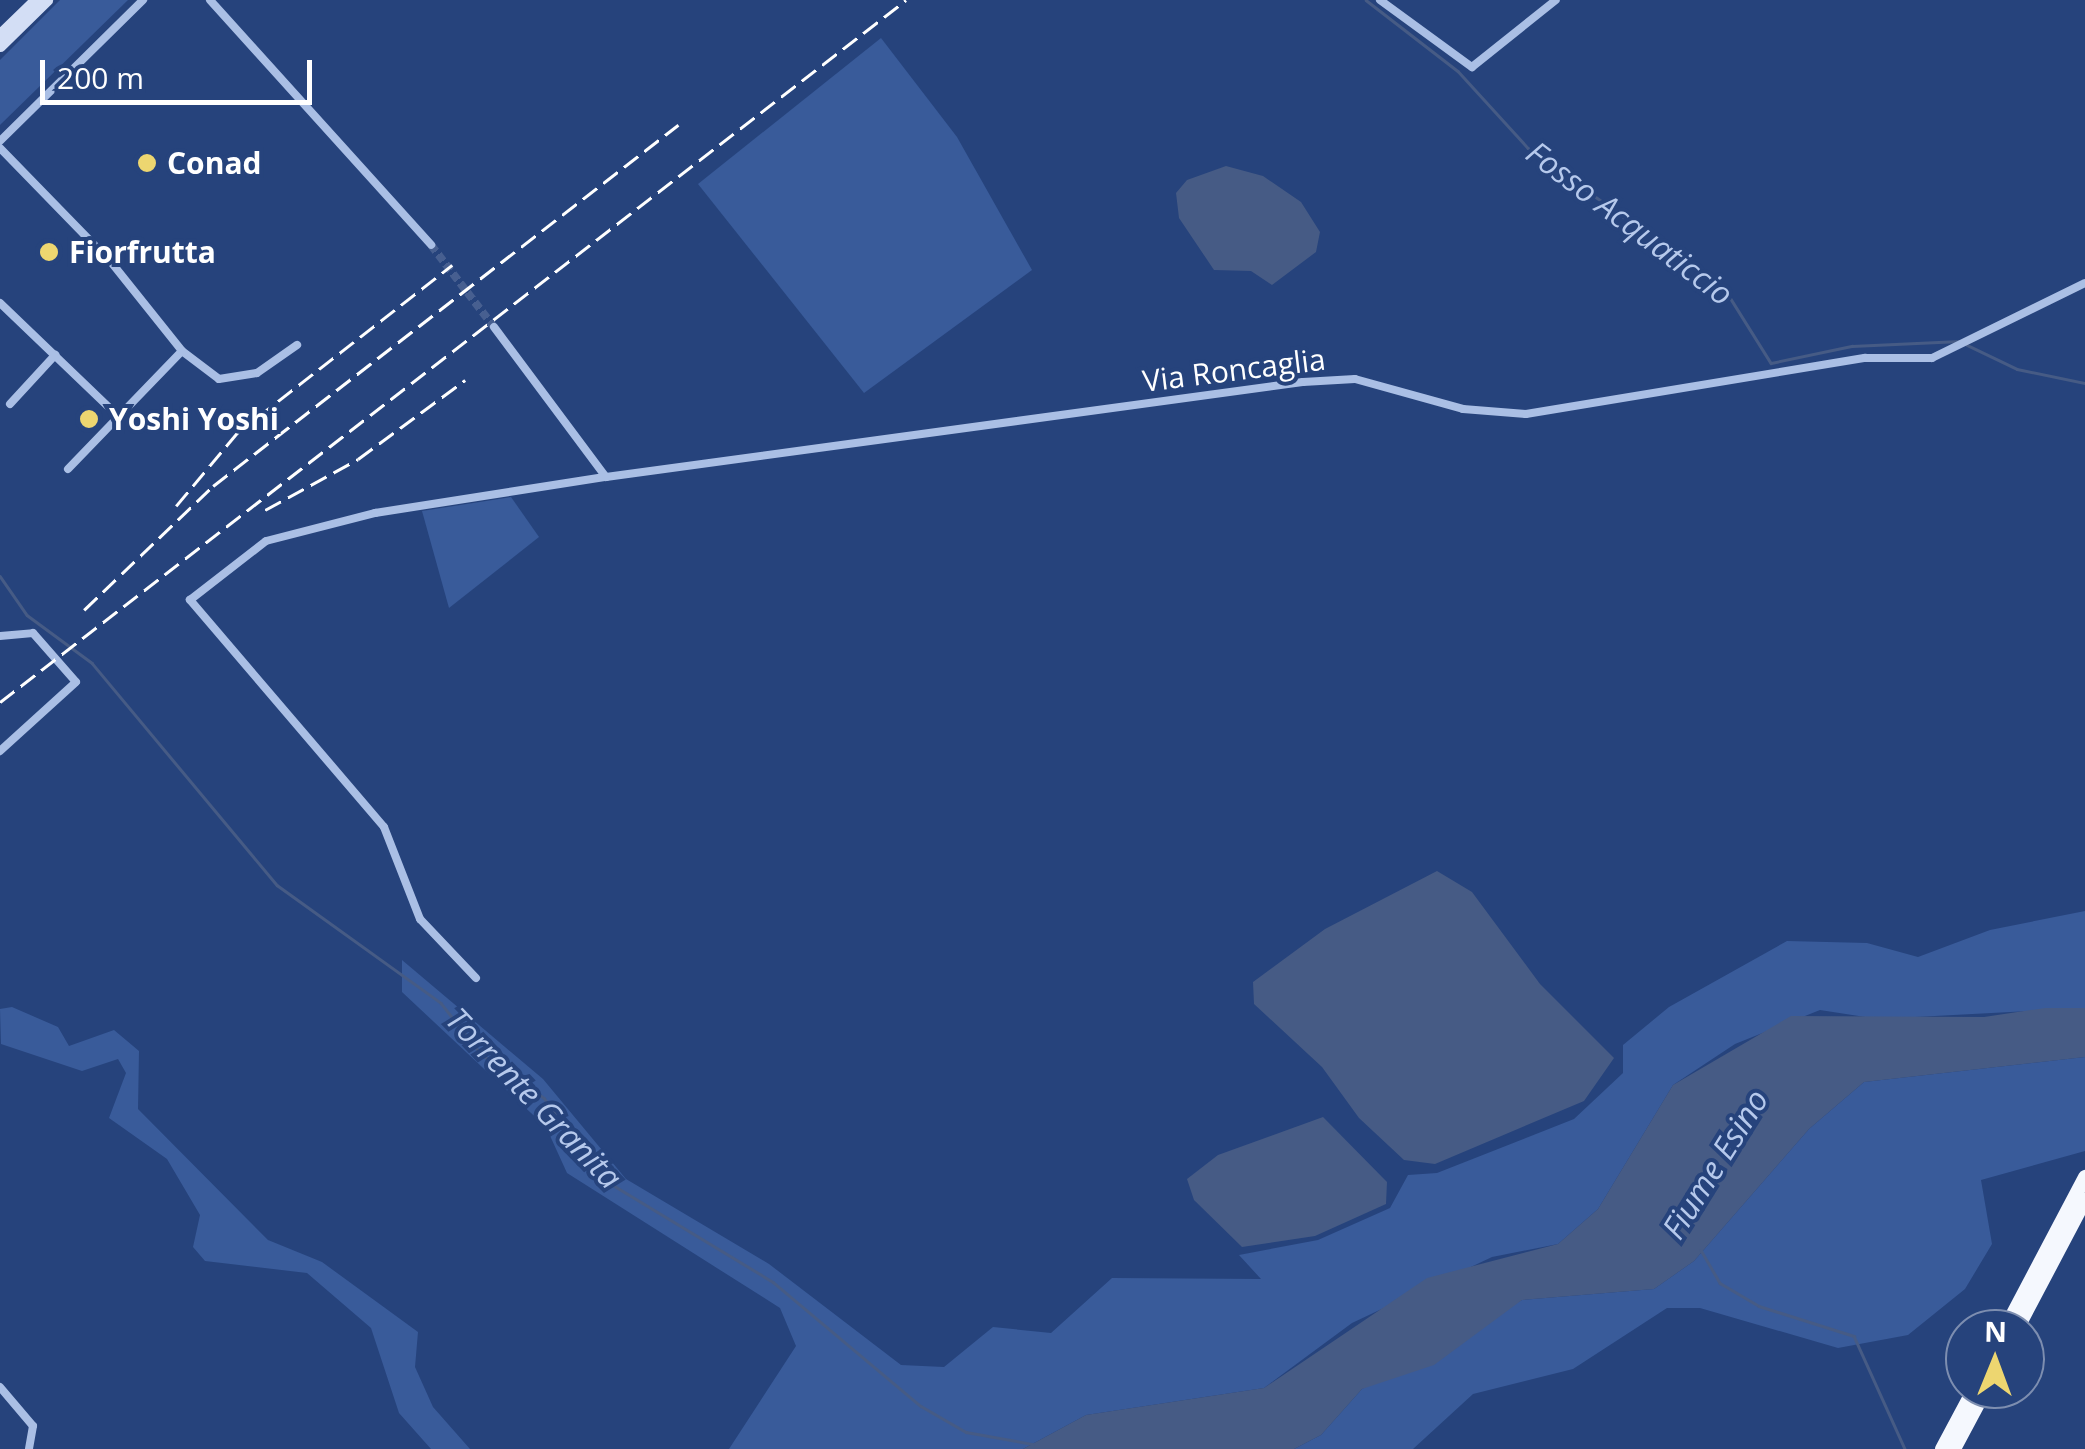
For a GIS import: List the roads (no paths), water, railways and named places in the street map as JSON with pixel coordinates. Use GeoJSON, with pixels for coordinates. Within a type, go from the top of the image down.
{"type":"FeatureCollection","features":[{"type":"Feature","properties":{"kind":"highway"},"geometry":{"type":"LineString","coordinates":[[2016,1309],[2085,1177]]}},
{"type":"Feature","properties":{"kind":"highway"},"geometry":{"type":"LineString","coordinates":[[2028,1309],[2085,1200]]}},
{"type":"Feature","properties":{"kind":"highway"},"geometry":{"type":"LineString","coordinates":[[1942,1449],[1963,1409]]}},
{"type":"Feature","properties":{"kind":"highway"},"geometry":{"type":"LineString","coordinates":[[1954,1449],[1975,1409]]}},
{"type":"Feature","properties":{"kind":"main road"},"geometry":{"type":"LineString","coordinates":[[0,34],[35,0]]}},
{"type":"Feature","properties":{"kind":"main road"},"geometry":{"type":"LineString","coordinates":[[0,46],[48,0]]}},
{"type":"Feature","properties":{"kind":"street"},"geometry":{"type":"LineString","coordinates":[[0,141],[144,0]]}},
{"type":"Feature","properties":{"kind":"street"},"geometry":{"type":"LineString","coordinates":[[210,0],[432,245]]}},
{"type":"Feature","properties":{"kind":"street"},"geometry":{"type":"LineString","coordinates":[[1380,0],[1472,66],[1556,0]]}},
{"type":"Feature","properties":{"kind":"street"},"geometry":{"type":"LineString","coordinates":[[0,148],[112,262],[182,351],[219,378],[238,380],[297,345]]}},
{"type":"Feature","properties":{"kind":"street","name":"Via Roncaglia"},"geometry":{"type":"LineString","coordinates":[[476,978],[420,918],[384,827],[190,600],[257,547],[300,530],[606,477],[1304,382],[1355,380],[1439,404],[1526,414],[1960,348],[2085,283]]}},
{"type":"Feature","properties":{"kind":"street"},"geometry":{"type":"LineString","coordinates":[[0,303],[119,416]]}},
{"type":"Feature","properties":{"kind":"street"},"geometry":{"type":"LineString","coordinates":[[494,327],[606,477]]}},
{"type":"Feature","properties":{"kind":"street"},"geometry":{"type":"LineString","coordinates":[[68,469],[182,351]]}},
{"type":"Feature","properties":{"kind":"street"},"geometry":{"type":"LineString","coordinates":[[10,404],[55,355]]}},
{"type":"Feature","properties":{"kind":"street"},"geometry":{"type":"LineString","coordinates":[[0,636],[33,633],[76,682],[13,744],[0,751]]}},
{"type":"Feature","properties":{"kind":"street"},"geometry":{"type":"LineString","coordinates":[[0,1386],[32,1426],[29,1449]]}},
{"type":"Feature","properties":{"kind":"water"},"geometry":{"type":"Polygon","coordinates":[[[1226,166],[1263,176],[1301,202],[1320,232],[1316,252],[1272,285],[1251,271],[1214,270],[1179,218],[1176,193],[1187,180],[1226,166]]]}},
{"type":"Feature","properties":{"kind":"water"},"geometry":{"type":"Polygon","coordinates":[[[1437,871],[1472,892],[1540,984],[1614,1058],[1584,1101],[1435,1164],[1404,1160],[1359,1118],[1322,1067],[1254,1004],[1253,982],[1325,929],[1437,871]]]}},
{"type":"Feature","properties":{"kind":"water","name":"Fiume Esino"},"geometry":{"type":"Polygon","coordinates":[[[2045,1008],[2085,1008],[2085,1057],[1864,1082],[1809,1129],[1694,1261],[1654,1289],[1522,1300],[1434,1365],[1362,1389],[1321,1435],[1294,1449],[1023,1449],[1086,1415],[1264,1388],[1427,1278],[1558,1244],[1598,1209],[1673,1085],[1791,1016],[1984,1017],[2045,1008]]]}},
{"type":"Feature","properties":{"kind":"water"},"geometry":{"type":"Polygon","coordinates":[[[1323,1117],[1387,1182],[1386,1204],[1315,1236],[1242,1247],[1194,1200],[1187,1179],[1218,1155],[1323,1117]]]}},
{"type":"Feature","properties":{"kind":"waterway","name":"Fosso Acquaticcio"},"geometry":{"type":"LineString","coordinates":[[1366,0],[1458,71],[1528,148],[1726,291],[1771,363],[1852,346],[1960,341]]}},
{"type":"Feature","properties":{"kind":"waterway","name":"Fosso Acquaticcio"},"geometry":{"type":"LineString","coordinates":[[1967,345],[2017,369],[2085,383]]}},
{"type":"Feature","properties":{"kind":"waterway","name":"Torrente Granita"},"geometry":{"type":"LineString","coordinates":[[0,576],[27,615],[92,663],[277,885],[441,1003],[481,1054],[544,1098],[608,1182],[773,1282],[921,1406],[966,1432],[1033,1444]]}},
{"type":"Feature","properties":{"kind":"waterway","name":"Fiume Esino"},"geometry":{"type":"LineString","coordinates":[[1701,1250],[1720,1283],[1759,1306],[1854,1336],[1905,1449]]}},
{"type":"Feature","properties":{"kind":"tunnel"},"geometry":{"type":"LineString","coordinates":[[431,245],[494,327]]}},
{"type":"Feature","properties":{"kind":"railway"},"geometry":{"type":"LineString","coordinates":[[0,702],[906,0]]}},
{"type":"Feature","properties":{"kind":"railway"},"geometry":{"type":"LineString","coordinates":[[84,610],[213,486],[678,125]]}},
{"type":"Feature","properties":{"kind":"railway"},"geometry":{"type":"LineString","coordinates":[[176,506],[237,433],[452,265]]}},
{"type":"Feature","properties":{"kind":"railway"},"geometry":{"type":"LineString","coordinates":[[265,510],[358,459],[465,380]]}},
{"type":"Feature","properties":{"kind":"place","name":"Conad"},"geometry":{"type":"Point","coordinates":[147,163]}},
{"type":"Feature","properties":{"kind":"place","name":"Fiorfrutta"},"geometry":{"type":"Point","coordinates":[49,252]}},
{"type":"Feature","properties":{"kind":"place","name":"Yoshi Yoshi"},"geometry":{"type":"Point","coordinates":[89,419]}}]}
